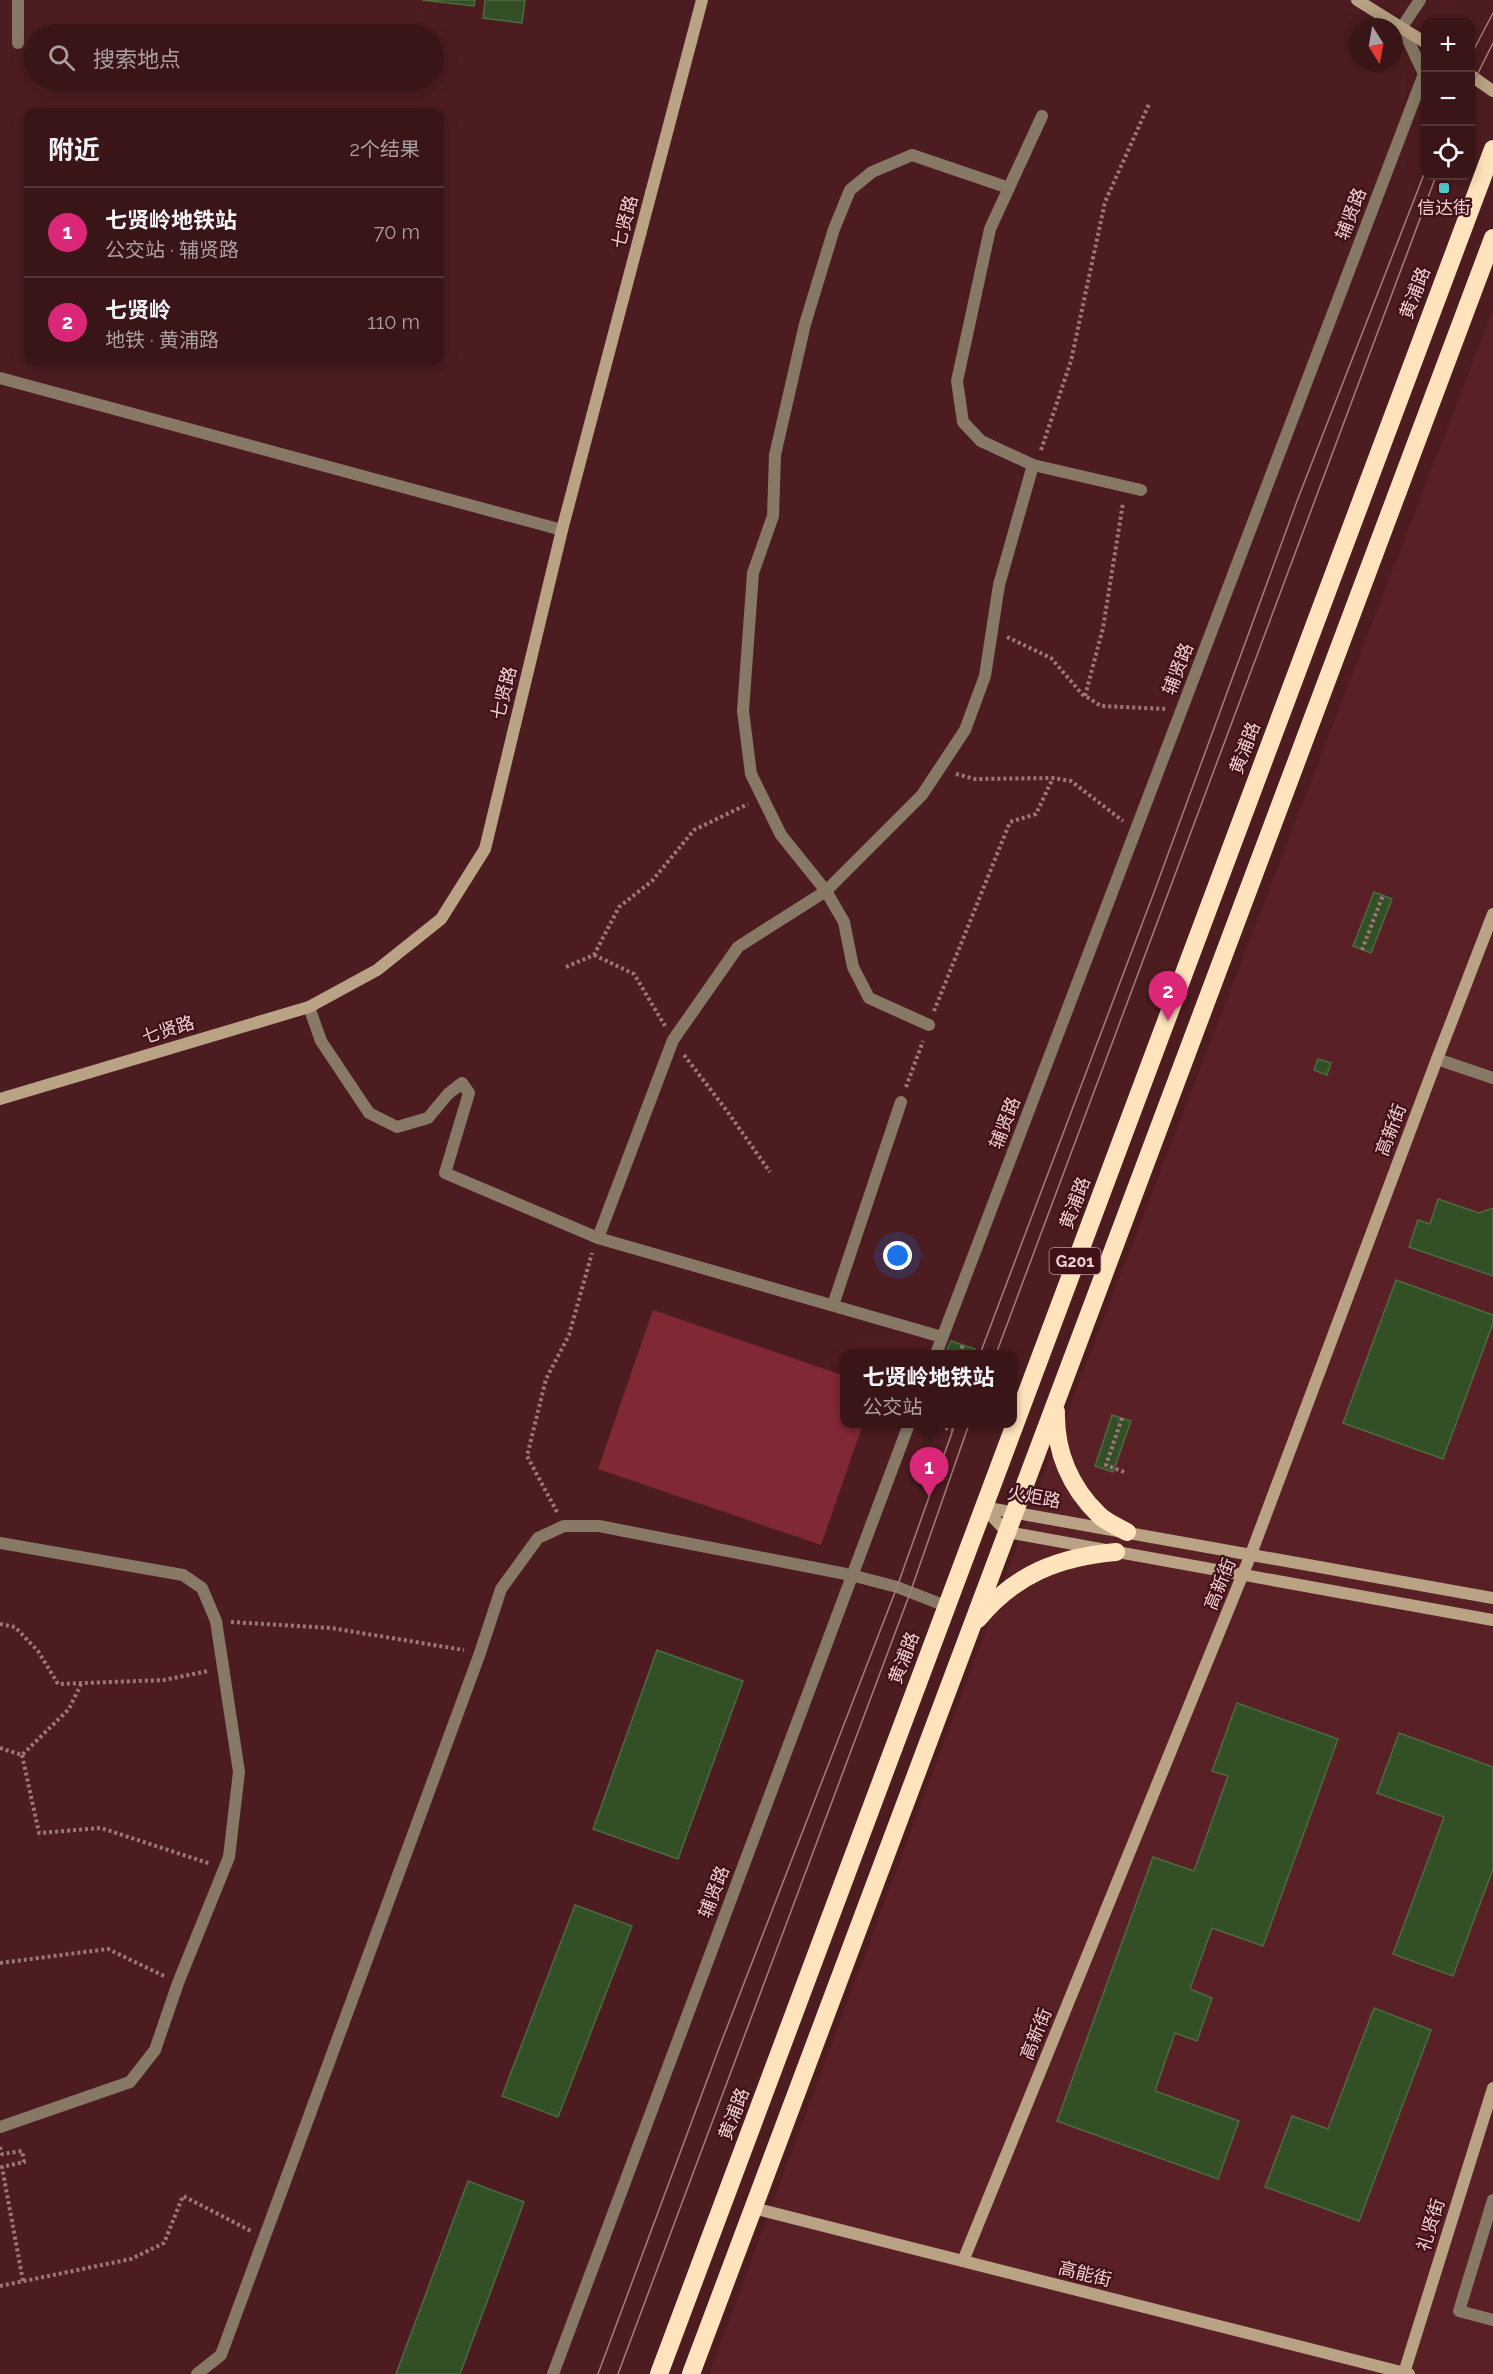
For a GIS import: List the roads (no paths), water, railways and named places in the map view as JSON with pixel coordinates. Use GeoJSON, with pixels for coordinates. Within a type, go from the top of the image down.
{"type":"FeatureCollection","features":[{"type":"Feature","properties":{"kind":"highway","name":"黄浦路"},"geometry":{"type":"LineString","coordinates":[[1017,1419],[1493,149]]}},
{"type":"Feature","properties":{"kind":"highway","name":"G201"},"geometry":{"type":"LineString","coordinates":[[691,2374],[1493,238]]}},
{"type":"Feature","properties":{"kind":"highway"},"geometry":{"type":"LineString","coordinates":[[1056,1402],[1059,1449],[1068,1472],[1081,1494],[1100,1516],[1127,1532]]}},
{"type":"Feature","properties":{"kind":"highway","name":"黄浦路"},"geometry":{"type":"LineString","coordinates":[[659,2374],[1014,1428]]}},
{"type":"Feature","properties":{"kind":"highway"},"geometry":{"type":"LineString","coordinates":[[971,1628],[1008,1589],[1031,1574],[1084,1555],[1116,1552]]}},
{"type":"Feature","properties":{"kind":"street"},"geometry":{"type":"LineString","coordinates":[[18,0],[18,43]]}},
{"type":"Feature","properties":{"kind":"street","name":"七贤路"},"geometry":{"type":"LineString","coordinates":[[0,1099],[309,1007],[377,970],[441,919],[485,849],[562,530],[702,0]]}},
{"type":"Feature","properties":{"kind":"street"},"geometry":{"type":"LineString","coordinates":[[1357,0],[1387,18]]}},
{"type":"Feature","properties":{"kind":"street"},"geometry":{"type":"LineString","coordinates":[[1403,26],[1420,0]]}},
{"type":"Feature","properties":{"kind":"street"},"geometry":{"type":"LineString","coordinates":[[1403,28],[1421,40]]}},
{"type":"Feature","properties":{"kind":"street","name":"辅贤路"},"geometry":{"type":"LineString","coordinates":[[937,1350],[1424,74],[1403,29]]}},
{"type":"Feature","properties":{"kind":"street"},"geometry":{"type":"LineString","coordinates":[[1475,78],[1493,91]]}},
{"type":"Feature","properties":{"kind":"street"},"geometry":{"type":"LineString","coordinates":[[1042,116],[990,229],[957,381],[963,422],[981,441],[1034,465],[1141,490]]}},
{"type":"Feature","properties":{"kind":"street"},"geometry":{"type":"LineString","coordinates":[[929,1026],[869,998],[853,967],[844,922],[826,891],[781,835],[751,774],[743,711],[753,573],[773,516],[775,455],[805,324],[834,229],[850,190],[872,172],[912,155],[1009,188]]}},
{"type":"Feature","properties":{"kind":"street"},"geometry":{"type":"LineString","coordinates":[[0,378],[562,530]]}},
{"type":"Feature","properties":{"kind":"street"},"geometry":{"type":"LineString","coordinates":[[598,1238],[673,1040],[738,947],[826,891],[922,795],[965,730],[985,676],[999,585],[1034,465]]}},
{"type":"Feature","properties":{"kind":"street","name":"高新街"},"geometry":{"type":"LineString","coordinates":[[963,2261],[1243,1575],[1493,914]]}},
{"type":"Feature","properties":{"kind":"street"},"geometry":{"type":"LineString","coordinates":[[309,1007],[321,1041],[369,1113],[397,1127],[428,1118],[448,1094],[462,1083],[470,1093],[445,1173],[598,1238],[942,1337]]}},
{"type":"Feature","properties":{"kind":"street"},"geometry":{"type":"LineString","coordinates":[[1437,1059],[1493,1078]]}},
{"type":"Feature","properties":{"kind":"street"},"geometry":{"type":"LineString","coordinates":[[833,1305],[901,1102]]}},
{"type":"Feature","properties":{"kind":"street","name":"辅贤路"},"geometry":{"type":"LineString","coordinates":[[553,2374],[907,1428]]}},
{"type":"Feature","properties":{"kind":"street","name":"火炬路"},"geometry":{"type":"LineString","coordinates":[[984,1507],[1493,1598]]}},
{"type":"Feature","properties":{"kind":"street","name":"火炬路"},"geometry":{"type":"LineString","coordinates":[[984,1507],[1007,1532]]}},
{"type":"Feature","properties":{"kind":"street"},"geometry":{"type":"LineString","coordinates":[[197,2374],[221,2355],[480,1653],[501,1589],[538,1538],[564,1526],[599,1526],[852,1575],[897,1587],[946,1606]]}},
{"type":"Feature","properties":{"kind":"street"},"geometry":{"type":"LineString","coordinates":[[1007,1532],[1493,1620]]}},
{"type":"Feature","properties":{"kind":"street"},"geometry":{"type":"LineString","coordinates":[[0,1543],[183,1575],[202,1588],[216,1621],[239,1772],[229,1857],[178,1983],[155,2050],[130,2082],[0,2127]]}},
{"type":"Feature","properties":{"kind":"street","name":"礼贤街"},"geometry":{"type":"LineString","coordinates":[[1406,2373],[1489,2114],[1493,2088]]}},
{"type":"Feature","properties":{"kind":"street"},"geometry":{"type":"LineString","coordinates":[[1493,2200],[1459,2311],[1493,2320]]}},
{"type":"Feature","properties":{"kind":"street","name":"高能街"},"geometry":{"type":"LineString","coordinates":[[753,2208],[1406,2373]]}},
{"type":"Feature","properties":{"kind":"tram line"},"geometry":{"type":"LineString","coordinates":[[1475,47],[1493,13]]}},
{"type":"Feature","properties":{"kind":"tram line"},"geometry":{"type":"LineString","coordinates":[[1475,79],[1493,43]]}},
{"type":"Feature","properties":{"kind":"tram line"},"geometry":{"type":"LineString","coordinates":[[982,1350],[1156,887],[1297,501],[1422,180]]}},
{"type":"Feature","properties":{"kind":"tram line"},"geometry":{"type":"LineString","coordinates":[[997,1350],[1435,180]]}},
{"type":"Feature","properties":{"kind":"tram line"},"geometry":{"type":"LineString","coordinates":[[598,2374],[719,2048],[897,1587],[954,1428]]}},
{"type":"Feature","properties":{"kind":"tram line"},"geometry":{"type":"LineString","coordinates":[[618,2374],[910,1593],[968,1428]]}},
{"type":"Feature","properties":{"kind":"place","name":"信达街"},"geometry":{"type":"Point","coordinates":[1444,188]}},
{"type":"Feature","properties":{"kind":"place","name":"七贤岭"},"geometry":{"type":"Point","coordinates":[1168,1021]}},
{"type":"Feature","properties":{"kind":"place","name":"七贤岭地铁站"},"geometry":{"type":"Point","coordinates":[929,1497]}}]}
